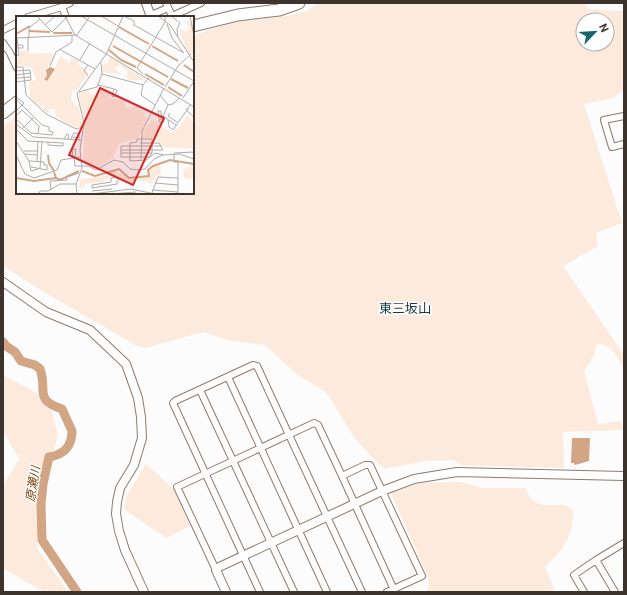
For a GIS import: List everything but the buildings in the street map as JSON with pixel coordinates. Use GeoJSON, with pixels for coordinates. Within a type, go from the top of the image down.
{"type":"FeatureCollection","features":[{"type":"Feature","properties":{"kind":"highway"},"geometry":{"type":"LineString","coordinates":[[194,26],[292,4]]}},
{"type":"Feature","properties":{"kind":"highway"},"geometry":{"type":"LineString","coordinates":[[3,113],[16,103]]}},
{"type":"Feature","properties":{"kind":"street"},"geometry":{"type":"LineString","coordinates":[[31,16],[62,7],[70,3]]}},
{"type":"Feature","properties":{"kind":"street"},"geometry":{"type":"LineString","coordinates":[[146,3],[151,16],[167,6],[172,16],[202,3]]}},
{"type":"Feature","properties":{"kind":"street"},"geometry":{"type":"LineString","coordinates":[[62,7],[66,16]]}},
{"type":"Feature","properties":{"kind":"street"},"geometry":{"type":"LineString","coordinates":[[3,30],[16,24]]}},
{"type":"Feature","properties":{"kind":"street"},"geometry":{"type":"LineString","coordinates":[[4,46],[10,53],[16,66]]}},
{"type":"Feature","properties":{"kind":"street"},"geometry":{"type":"LineString","coordinates":[[10,53],[16,50]]}},
{"type":"Feature","properties":{"kind":"street"},"geometry":{"type":"LineString","coordinates":[[624,116],[604,120],[612,147],[624,144]]}},
{"type":"Feature","properties":{"kind":"street"},"geometry":{"type":"LineString","coordinates":[[3,282],[46,312],[90,330],[126,364],[138,398],[142,438],[134,465],[120,488],[116,502],[116,514],[119,531],[125,550],[144,592]]}},
{"type":"Feature","properties":{"kind":"street"},"geometry":{"type":"LineString","coordinates":[[260,592],[172,403],[254,365],[257,366],[362,592]]}},
{"type":"Feature","properties":{"kind":"street"},"geometry":{"type":"LineString","coordinates":[[228,377],[327,592]]}},
{"type":"Feature","properties":{"kind":"street"},"geometry":{"type":"LineString","coordinates":[[200,390],[294,592]]}},
{"type":"Feature","properties":{"kind":"street"},"geometry":{"type":"LineString","coordinates":[[226,592],[177,487],[261,447],[314,424],[318,425],[394,590]]}},
{"type":"Feature","properties":{"kind":"street"},"geometry":{"type":"LineString","coordinates":[[342,476],[365,465],[370,465],[422,576],[387,592]]}},
{"type":"Feature","properties":{"kind":"street"},"geometry":{"type":"LineString","coordinates":[[216,570],[243,555],[382,490],[414,479],[446,473],[624,476]]}},
{"type":"Feature","properties":{"kind":"street"},"geometry":{"type":"LineString","coordinates":[[584,592],[574,575],[596,560],[623,546]]}},
{"type":"Feature","properties":{"kind":"street"},"geometry":{"type":"LineString","coordinates":[[596,560],[615,592]]}},
{"type":"Feature","properties":{"kind":"shaded area"},"geometry":{"type":"Polygon","coordinates":[[[319,3],[585,3],[588,9],[624,11],[624,90],[613,98],[584,104],[622,223],[596,233],[598,246],[563,266],[624,355],[624,369],[610,349],[601,344],[596,344],[594,355],[584,371],[598,424],[621,421],[623,430],[563,432],[564,468],[461,465],[454,460],[425,461],[384,469],[356,440],[326,392],[296,374],[265,345],[232,341],[203,332],[145,348],[137,346],[47,294],[3,266],[3,126],[16,117],[16,194],[194,194],[194,36],[229,24],[304,12],[319,3]]]}},
{"type":"Feature","properties":{"kind":"shaded area"},"geometry":{"type":"Polygon","coordinates":[[[3,375],[48,399],[58,434],[39,512],[37,548],[68,592],[44,592],[3,568],[3,486],[19,459],[3,431],[3,375]]]}},
{"type":"Feature","properties":{"kind":"shaded area"},"geometry":{"type":"Polygon","coordinates":[[[572,438],[590,438],[589,461],[575,465],[574,463],[571,463],[572,438]]]}},
{"type":"Feature","properties":{"kind":"shaded area"},"geometry":{"type":"Polygon","coordinates":[[[146,464],[177,492],[190,526],[166,538],[124,509],[126,497],[146,464]]]}},
{"type":"Feature","properties":{"kind":"shaded area"},"geometry":{"type":"Polygon","coordinates":[[[461,482],[482,488],[525,488],[531,499],[538,504],[564,505],[573,510],[572,527],[566,542],[557,555],[545,567],[554,588],[549,592],[428,592],[429,579],[391,493],[421,483],[461,482]]]}},
{"type":"Feature","properties":{"kind":"waterway","name":"原瀬川"},"geometry":{"type":"LineString","coordinates":[[3,342],[15,352],[21,361],[35,365],[40,369],[44,398],[47,402],[62,409],[72,431],[71,441],[66,449],[59,454],[49,457],[43,484],[41,504],[42,540],[77,592]]}},
{"type":"Feature","properties":{"kind":"district","name":"東三坂山"},"geometry":{"type":"Point","coordinates":[405,308]}}]}
